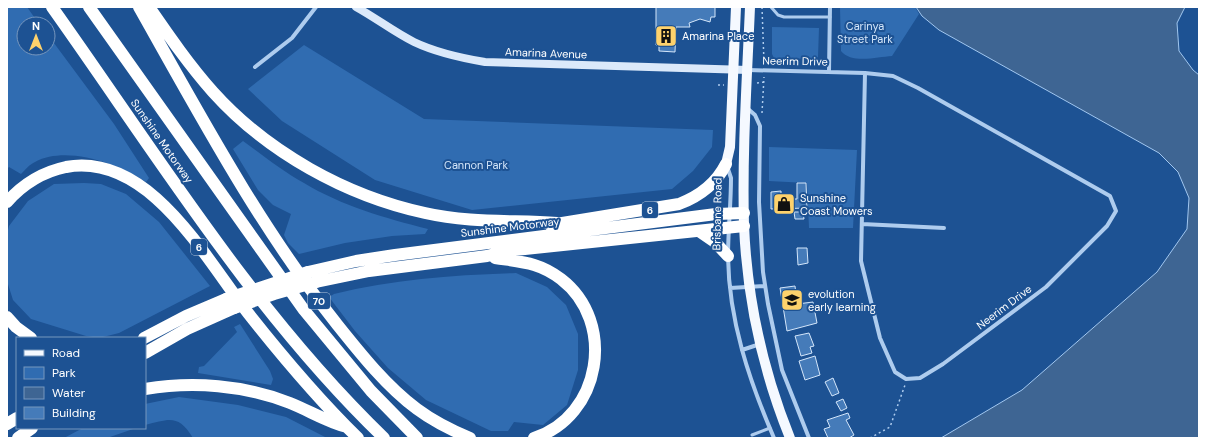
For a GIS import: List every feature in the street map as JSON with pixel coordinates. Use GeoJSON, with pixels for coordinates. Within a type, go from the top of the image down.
{"type":"FeatureCollection","features":[{"type":"Feature","properties":{"kind":"highway","name":"Sunshine Motorway"},"geometry":{"type":"LineString","coordinates":[[52,7],[201,219],[268,308],[302,352],[384,438]]}},
{"type":"Feature","properties":{"kind":"highway","name":"Sunshine Motorway"},"geometry":{"type":"LineString","coordinates":[[89,7],[304,310],[371,391],[417,438]]}},
{"type":"Feature","properties":{"kind":"highway","name":"70"},"geometry":{"type":"LineString","coordinates":[[139,7],[270,232],[318,300],[352,343],[402,397],[430,418],[470,438]]}},
{"type":"Feature","properties":{"kind":"highway"},"geometry":{"type":"LineString","coordinates":[[149,7],[195,70],[232,110],[282,151],[319,173],[371,198],[425,213],[469,220],[557,223]]}},
{"type":"Feature","properties":{"kind":"highway","name":"6"},"geometry":{"type":"LineString","coordinates":[[377,258],[394,250],[541,228],[557,223],[679,204],[696,197],[711,186],[726,164]]}},
{"type":"Feature","properties":{"kind":"highway","name":"6"},"geometry":{"type":"LineString","coordinates":[[7,202],[19,189],[34,178],[72,166],[87,166],[115,173],[145,190],[160,201],[182,225],[271,341],[358,438]]}},
{"type":"Feature","properties":{"kind":"highway","name":"Sunshine Motorway"},"geometry":{"type":"LineString","coordinates":[[146,351],[230,304],[308,272],[377,258],[655,221],[730,213],[744,213]]}},
{"type":"Feature","properties":{"kind":"highway","name":"Sunshine Motorway"},"geometry":{"type":"LineString","coordinates":[[146,337],[186,316],[316,282],[369,271],[487,256],[506,251],[744,226]]}},
{"type":"Feature","properties":{"kind":"highway"},"geometry":{"type":"LineString","coordinates":[[699,230],[715,242],[728,256]]}},
{"type":"Feature","properties":{"kind":"highway","name":"70"},"geometry":{"type":"LineString","coordinates":[[487,256],[524,261],[552,273],[573,291],[586,312],[591,324],[596,351],[592,379],[586,392],[570,415],[560,424],[534,438]]}},
{"type":"Feature","properties":{"kind":"highway"},"geometry":{"type":"LineString","coordinates":[[7,317],[16,327],[30,337]]}},
{"type":"Feature","properties":{"kind":"highway"},"geometry":{"type":"LineString","coordinates":[[146,389],[195,385],[243,390],[289,403],[332,424],[347,427]]}},
{"type":"Feature","properties":{"kind":"highway"},"geometry":{"type":"LineString","coordinates":[[7,424],[16,419]]}},
{"type":"Feature","properties":{"kind":"highway"},"geometry":{"type":"LineString","coordinates":[[18,438],[31,429]]}},
{"type":"Feature","properties":{"kind":"main road","name":"Brisbane Road"},"geometry":{"type":"LineString","coordinates":[[726,164],[730,147],[736,7]]}},
{"type":"Feature","properties":{"kind":"main road"},"geometry":{"type":"LineString","coordinates":[[750,7],[744,226],[750,287],[760,344],[771,386],[790,438]]}},
{"type":"Feature","properties":{"kind":"street"},"geometry":{"type":"LineString","coordinates":[[256,67],[292,38],[316,7]]}},
{"type":"Feature","properties":{"kind":"street","name":"Amarina Avenue"},"geometry":{"type":"LineString","coordinates":[[356,7],[398,33],[429,48],[449,55],[485,62],[748,70]]}},
{"type":"Feature","properties":{"kind":"street"},"geometry":{"type":"LineString","coordinates":[[829,71],[830,7]]}},
{"type":"Feature","properties":{"kind":"street","name":"Neerim Drive"},"geometry":{"type":"LineString","coordinates":[[748,70],[829,71],[893,76],[918,88],[1110,196],[1116,211],[1107,226],[1046,287],[943,364],[920,378],[906,379]]}},
{"type":"Feature","properties":{"kind":"street"},"geometry":{"type":"LineString","coordinates":[[865,73],[862,262],[880,338],[895,372],[906,379]]}},
{"type":"Feature","properties":{"kind":"street"},"geometry":{"type":"LineString","coordinates":[[747,107],[755,115],[760,126],[759,202],[765,286],[771,327],[782,370],[808,438]]}},
{"type":"Feature","properties":{"kind":"street","name":"Brisbane Road"},"geometry":{"type":"LineString","coordinates":[[726,164],[731,178],[728,256],[734,319],[751,378],[774,438]]}},
{"type":"Feature","properties":{"kind":"street"},"geometry":{"type":"LineString","coordinates":[[862,224],[944,228]]}},
{"type":"Feature","properties":{"kind":"street"},"geometry":{"type":"LineString","coordinates":[[730,288],[765,286]]}},
{"type":"Feature","properties":{"kind":"street"},"geometry":{"type":"LineString","coordinates":[[742,350],[760,344]]}},
{"type":"Feature","properties":{"kind":"lane"},"geometry":{"type":"LineString","coordinates":[[771,7],[778,15],[784,17],[830,18]]}},
{"type":"Feature","properties":{"kind":"lane"},"geometry":{"type":"LineString","coordinates":[[752,435],[770,428]]}},
{"type":"Feature","properties":{"kind":"path"},"geometry":{"type":"LineString","coordinates":[[762,7],[764,70],[762,104]]}},
{"type":"Feature","properties":{"kind":"path"},"geometry":{"type":"LineString","coordinates":[[757,84],[764,82]]}},
{"type":"Feature","properties":{"kind":"path"},"geometry":{"type":"LineString","coordinates":[[718,85],[724,85]]}},
{"type":"Feature","properties":{"kind":"path"},"geometry":{"type":"LineString","coordinates":[[870,438],[890,427],[905,389],[906,379]]}},
{"type":"Feature","properties":{"kind":"green space"},"geometry":{"type":"Polygon","coordinates":[[[7,7],[27,7],[33,16],[16,16],[16,56],[56,56],[56,46],[114,124],[149,178],[146,182],[135,175],[107,163],[77,156],[62,155],[48,157],[33,163],[21,174],[9,167],[7,169],[7,7]]]}},
{"type":"Feature","properties":{"kind":"green space","name":"Carinya Street Park"},"geometry":{"type":"Polygon","coordinates":[[[840,7],[915,7],[919,14],[892,56],[858,59],[845,55],[841,51],[840,7]]]}},
{"type":"Feature","properties":{"kind":"green space"},"geometry":{"type":"Polygon","coordinates":[[[772,27],[819,28],[818,57],[815,59],[774,58],[772,54],[772,27]]]}},
{"type":"Feature","properties":{"kind":"green space","name":"Cannon Park"},"geometry":{"type":"Polygon","coordinates":[[[304,45],[424,119],[713,130],[712,147],[693,171],[672,189],[472,210],[375,180],[282,121],[248,89],[304,45]]]}},
{"type":"Feature","properties":{"kind":"green space"},"geometry":{"type":"Polygon","coordinates":[[[243,141],[288,173],[318,191],[349,205],[380,216],[428,229],[425,234],[392,236],[345,243],[299,254],[288,243],[284,235],[291,214],[273,205],[258,190],[233,149],[243,141]]]}},
{"type":"Feature","properties":{"kind":"green space"},"geometry":{"type":"Polygon","coordinates":[[[769,147],[857,150],[853,228],[809,228],[807,183],[769,181],[769,147]]]}},
{"type":"Feature","properties":{"kind":"green space"},"geometry":{"type":"Polygon","coordinates":[[[54,184],[101,184],[126,194],[159,222],[210,286],[119,333],[103,337],[86,336],[31,319],[13,300],[7,281],[7,234],[9,226],[28,201],[54,184]]]}},
{"type":"Feature","properties":{"kind":"green space"},"geometry":{"type":"Polygon","coordinates":[[[516,273],[547,287],[566,305],[578,334],[578,370],[567,405],[543,425],[514,422],[508,431],[491,431],[426,400],[388,368],[355,331],[329,297],[334,294],[402,281],[470,275],[516,273]]]}},
{"type":"Feature","properties":{"kind":"green space"},"geometry":{"type":"Polygon","coordinates":[[[240,324],[270,371],[273,379],[271,385],[198,373],[199,367],[204,366],[237,332],[234,327],[240,324]]]}},
{"type":"Feature","properties":{"kind":"green space"},"geometry":{"type":"Polygon","coordinates":[[[179,397],[238,405],[286,417],[327,438],[193,438],[183,425],[173,420],[146,425],[146,404],[179,397]]]}},
{"type":"Feature","properties":{"kind":"green space"},"geometry":{"type":"Polygon","coordinates":[[[81,429],[133,429],[107,438],[64,438],[81,429]]]}},
{"type":"Feature","properties":{"kind":"water"},"geometry":{"type":"Polygon","coordinates":[[[916,7],[1185,7],[1177,23],[1179,51],[1193,70],[1199,75],[1199,438],[941,438],[1022,390],[1157,272],[1187,229],[1189,198],[1178,172],[1159,153],[939,30],[922,16],[916,7]]]}},
{"type":"Feature","properties":{"kind":"building","name":"Amarina Place"},"geometry":{"type":"Polygon","coordinates":[[[656,7],[715,7],[715,17],[711,17],[710,22],[700,19],[689,23],[690,27],[676,27],[675,52],[659,51],[659,45],[656,45],[656,7]]]}},
{"type":"Feature","properties":{"kind":"building"},"geometry":{"type":"Polygon","coordinates":[[[797,183],[806,183],[807,208],[771,209],[771,192],[781,191],[781,199],[797,199],[797,183]]]}},
{"type":"Feature","properties":{"kind":"building"},"geometry":{"type":"Polygon","coordinates":[[[794,212],[803,212],[804,219],[795,219],[794,212]]]}},
{"type":"Feature","properties":{"kind":"building"},"geometry":{"type":"Polygon","coordinates":[[[797,248],[807,248],[808,263],[798,265],[797,248]]]}},
{"type":"Feature","properties":{"kind":"building"},"geometry":{"type":"Polygon","coordinates":[[[795,286],[797,304],[813,302],[817,323],[787,331],[780,288],[795,286]]]}},
{"type":"Feature","properties":{"kind":"building"},"geometry":{"type":"Polygon","coordinates":[[[809,333],[814,346],[810,347],[812,353],[801,356],[795,336],[809,333]]]}},
{"type":"Feature","properties":{"kind":"building"},"geometry":{"type":"Polygon","coordinates":[[[815,356],[820,375],[805,380],[799,361],[815,356]]]}},
{"type":"Feature","properties":{"kind":"building"},"geometry":{"type":"Polygon","coordinates":[[[833,378],[839,393],[832,396],[825,382],[833,378]]]}},
{"type":"Feature","properties":{"kind":"building"},"geometry":{"type":"Polygon","coordinates":[[[843,399],[847,408],[841,411],[836,402],[843,399]]]}},
{"type":"Feature","properties":{"kind":"building"},"geometry":{"type":"Polygon","coordinates":[[[848,413],[850,418],[846,420],[854,435],[849,438],[828,438],[824,429],[830,427],[827,420],[848,413]]]}},
{"type":"Feature","properties":{"kind":"place","name":"Amarina Place"},"geometry":{"type":"Point","coordinates":[666,36]}},
{"type":"Feature","properties":{"kind":"place","name":"Sunshine Coast Mowers"},"geometry":{"type":"Point","coordinates":[784,204]}},
{"type":"Feature","properties":{"kind":"place","name":"evolution early learning"},"geometry":{"type":"Point","coordinates":[792,300]}}]}
